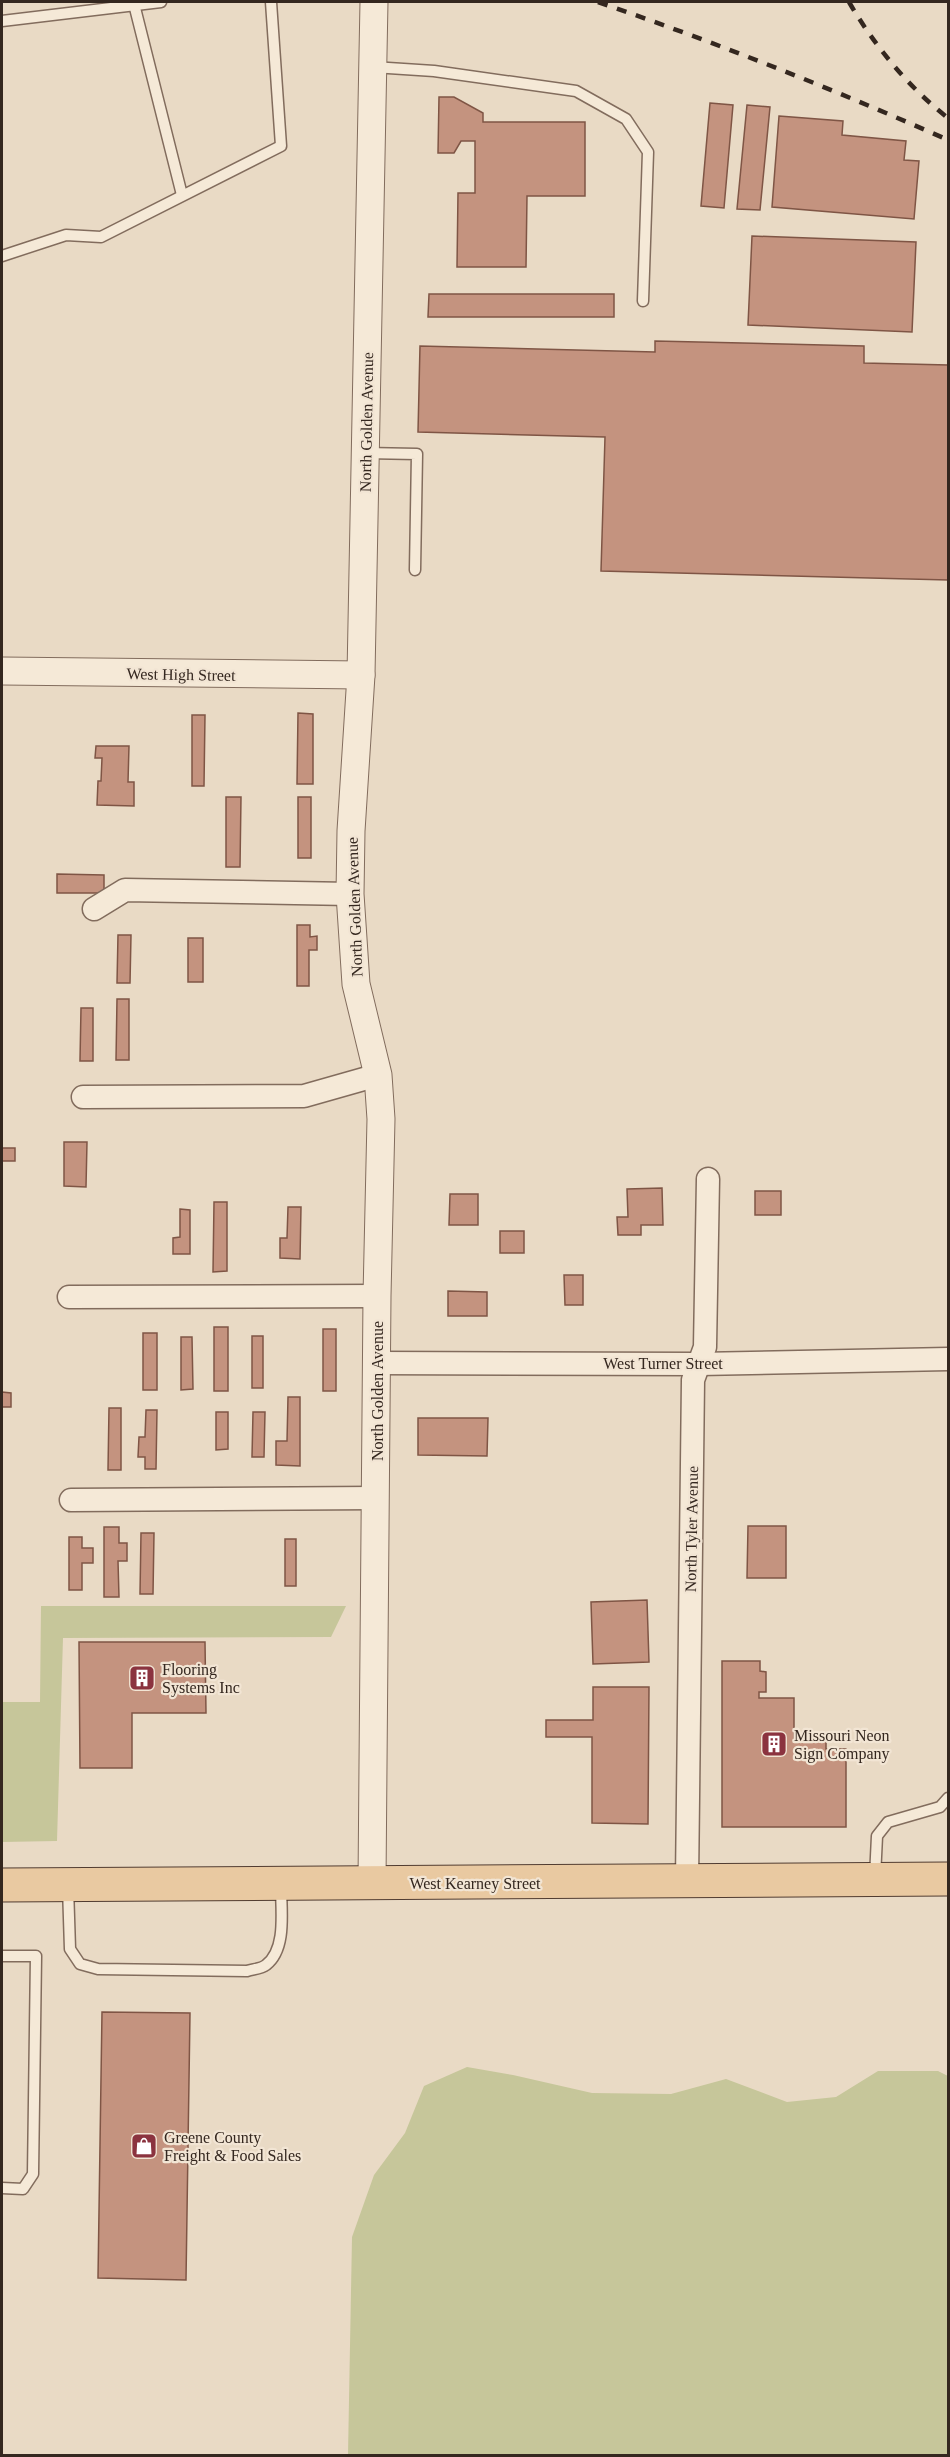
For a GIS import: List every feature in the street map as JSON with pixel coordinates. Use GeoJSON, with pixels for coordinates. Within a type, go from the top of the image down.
{"type":"FeatureCollection","features":[{"type":"Feature","properties":{"kind":"main road","name":"West Kearney Street"},"geometry":{"type":"LineString","coordinates":[[2,1885],[948,1879]]}},
{"type":"Feature","properties":{"kind":"street","name":"North Golden Avenue"},"geometry":{"type":"LineString","coordinates":[[372,1883],[377,1296],[381,1119],[378,1075],[356,984],[350,894],[351,831],[361,675],[374,2]]}},
{"type":"Feature","properties":{"kind":"street","name":"West High Street"},"geometry":{"type":"LineString","coordinates":[[2,671],[361,675]]}},
{"type":"Feature","properties":{"kind":"street"},"geometry":{"type":"LineString","coordinates":[[94,909],[125,890],[350,894]]}},
{"type":"Feature","properties":{"kind":"street"},"geometry":{"type":"LineString","coordinates":[[83,1097],[304,1096],[378,1075]]}},
{"type":"Feature","properties":{"kind":"street","name":"North Tyler Avenue"},"geometry":{"type":"LineString","coordinates":[[687,1881],[693,1380],[705,1347],[708,1179]]}},
{"type":"Feature","properties":{"kind":"street"},"geometry":{"type":"LineString","coordinates":[[69,1297],[377,1296]]}},
{"type":"Feature","properties":{"kind":"street","name":"West Turner Street"},"geometry":{"type":"LineString","coordinates":[[377,1363],[699,1364],[948,1359]]}},
{"type":"Feature","properties":{"kind":"street"},"geometry":{"type":"LineString","coordinates":[[71,1500],[376,1498]]}},
{"type":"Feature","properties":{"kind":"lane"},"geometry":{"type":"LineString","coordinates":[[2,21],[160,2]]}},
{"type":"Feature","properties":{"kind":"lane"},"geometry":{"type":"LineString","coordinates":[[2,256],[66,235],[101,237],[281,146],[271,2]]}},
{"type":"Feature","properties":{"kind":"lane"},"geometry":{"type":"LineString","coordinates":[[134,4],[182,195]]}},
{"type":"Feature","properties":{"kind":"lane"},"geometry":{"type":"LineString","coordinates":[[373,68],[434,71],[576,91],[626,119],[648,152],[643,301]]}},
{"type":"Feature","properties":{"kind":"lane"},"geometry":{"type":"LineString","coordinates":[[365,453],[417,454],[415,570]]}},
{"type":"Feature","properties":{"kind":"lane"},"geometry":{"type":"LineString","coordinates":[[875,1880],[877,1836],[888,1822],[940,1807],[948,1798]]}},
{"type":"Feature","properties":{"kind":"lane"},"geometry":{"type":"LineString","coordinates":[[68,1884],[70,1949],[80,1964],[98,1969],[247,1971],[264,1966],[273,1958],[278,1946],[281,1883]]}},
{"type":"Feature","properties":{"kind":"lane"},"geometry":{"type":"LineString","coordinates":[[2,1956],[36,1956],[33,2174],[23,2189],[2,2188]]}},
{"type":"Feature","properties":{"kind":"green space"},"geometry":{"type":"Polygon","coordinates":[[[41,1606],[346,1606],[331,1637],[63,1638],[57,1841],[2,1842],[2,1702],[40,1702],[41,1606]]]}},
{"type":"Feature","properties":{"kind":"green space"},"geometry":{"type":"Polygon","coordinates":[[[467,2067],[592,2093],[671,2094],[726,2079],[787,2102],[836,2097],[878,2071],[938,2071],[948,2076],[948,2455],[348,2455],[352,2237],[374,2175],[405,2133],[424,2086],[467,2067]]]}},
{"type":"Feature","properties":{"kind":"building"},"geometry":{"type":"Polygon","coordinates":[[[439,97],[454,97],[483,113],[483,122],[585,122],[585,196],[527,196],[526,267],[457,267],[458,193],[475,193],[475,141],[461,141],[454,153],[438,153],[439,97]]]}},
{"type":"Feature","properties":{"kind":"building"},"geometry":{"type":"Polygon","coordinates":[[[710,103],[733,105],[724,208],[701,206],[710,103]]]}},
{"type":"Feature","properties":{"kind":"building"},"geometry":{"type":"Polygon","coordinates":[[[747,105],[770,107],[760,210],[737,209],[747,105]]]}},
{"type":"Feature","properties":{"kind":"building"},"geometry":{"type":"Polygon","coordinates":[[[779,116],[843,121],[842,135],[906,141],[904,160],[919,161],[914,219],[772,207],[779,116]]]}},
{"type":"Feature","properties":{"kind":"building"},"geometry":{"type":"Polygon","coordinates":[[[752,236],[916,242],[912,332],[748,325],[752,236]]]}},
{"type":"Feature","properties":{"kind":"building"},"geometry":{"type":"Polygon","coordinates":[[[429,294],[614,294],[614,317],[428,317],[429,294]]]}},
{"type":"Feature","properties":{"kind":"building"},"geometry":{"type":"Polygon","coordinates":[[[655,341],[864,346],[864,363],[948,365],[948,580],[601,571],[605,437],[418,432],[420,346],[655,352],[655,341]]]}},
{"type":"Feature","properties":{"kind":"building"},"geometry":{"type":"Polygon","coordinates":[[[298,713],[313,714],[313,784],[297,784],[298,713]]]}},
{"type":"Feature","properties":{"kind":"building"},"geometry":{"type":"Polygon","coordinates":[[[192,715],[205,715],[204,786],[192,786],[192,715]]]}},
{"type":"Feature","properties":{"kind":"building"},"geometry":{"type":"Polygon","coordinates":[[[96,746],[129,746],[128,782],[134,782],[134,806],[97,805],[102,758],[95,758],[96,746]]]}},
{"type":"Feature","properties":{"kind":"building"},"geometry":{"type":"Polygon","coordinates":[[[226,797],[241,797],[240,867],[226,867],[226,797]]]}},
{"type":"Feature","properties":{"kind":"building"},"geometry":{"type":"Polygon","coordinates":[[[298,797],[311,797],[311,858],[298,858],[298,797]]]}},
{"type":"Feature","properties":{"kind":"building"},"geometry":{"type":"Polygon","coordinates":[[[57,874],[104,875],[104,893],[57,893],[57,874]]]}},
{"type":"Feature","properties":{"kind":"building"},"geometry":{"type":"Polygon","coordinates":[[[297,925],[310,925],[310,937],[317,936],[317,950],[309,950],[309,986],[297,986],[297,925]]]}},
{"type":"Feature","properties":{"kind":"building"},"geometry":{"type":"Polygon","coordinates":[[[118,935],[131,935],[130,983],[117,983],[118,935]]]}},
{"type":"Feature","properties":{"kind":"building"},"geometry":{"type":"Polygon","coordinates":[[[188,938],[203,938],[203,982],[188,982],[188,938]]]}},
{"type":"Feature","properties":{"kind":"building"},"geometry":{"type":"Polygon","coordinates":[[[117,999],[129,999],[129,1060],[116,1060],[117,999]]]}},
{"type":"Feature","properties":{"kind":"building"},"geometry":{"type":"Polygon","coordinates":[[[81,1008],[93,1008],[93,1061],[80,1061],[81,1008]]]}},
{"type":"Feature","properties":{"kind":"building"},"geometry":{"type":"Polygon","coordinates":[[[64,1142],[87,1142],[86,1187],[64,1186],[64,1142]]]}},
{"type":"Feature","properties":{"kind":"building"},"geometry":{"type":"Polygon","coordinates":[[[2,1148],[15,1148],[15,1161],[2,1161],[2,1148]]]}},
{"type":"Feature","properties":{"kind":"building"},"geometry":{"type":"Polygon","coordinates":[[[662,1188],[663,1225],[641,1225],[641,1235],[618,1235],[617,1217],[628,1217],[627,1189],[662,1188]]]}},
{"type":"Feature","properties":{"kind":"building"},"geometry":{"type":"Polygon","coordinates":[[[755,1191],[781,1191],[781,1215],[755,1215],[755,1191]]]}},
{"type":"Feature","properties":{"kind":"building"},"geometry":{"type":"Polygon","coordinates":[[[450,1194],[478,1194],[478,1225],[449,1225],[450,1194]]]}},
{"type":"Feature","properties":{"kind":"building"},"geometry":{"type":"Polygon","coordinates":[[[214,1202],[227,1202],[227,1271],[213,1272],[214,1202]]]}},
{"type":"Feature","properties":{"kind":"building"},"geometry":{"type":"Polygon","coordinates":[[[288,1207],[301,1207],[300,1259],[280,1258],[280,1238],[287,1238],[288,1207]]]}},
{"type":"Feature","properties":{"kind":"building"},"geometry":{"type":"Polygon","coordinates":[[[180,1209],[190,1210],[190,1254],[173,1254],[173,1238],[180,1237],[180,1209]]]}},
{"type":"Feature","properties":{"kind":"building"},"geometry":{"type":"Polygon","coordinates":[[[500,1231],[524,1231],[524,1253],[500,1253],[500,1231]]]}},
{"type":"Feature","properties":{"kind":"building"},"geometry":{"type":"Polygon","coordinates":[[[564,1275],[583,1275],[583,1305],[565,1305],[564,1275]]]}},
{"type":"Feature","properties":{"kind":"building"},"geometry":{"type":"Polygon","coordinates":[[[448,1291],[487,1292],[487,1316],[448,1316],[448,1291]]]}},
{"type":"Feature","properties":{"kind":"building"},"geometry":{"type":"Polygon","coordinates":[[[214,1327],[228,1327],[228,1391],[214,1391],[214,1327]]]}},
{"type":"Feature","properties":{"kind":"building"},"geometry":{"type":"Polygon","coordinates":[[[323,1329],[336,1329],[336,1391],[323,1391],[323,1329]]]}},
{"type":"Feature","properties":{"kind":"building"},"geometry":{"type":"Polygon","coordinates":[[[143,1333],[157,1333],[157,1390],[143,1390],[143,1333]]]}},
{"type":"Feature","properties":{"kind":"building"},"geometry":{"type":"Polygon","coordinates":[[[252,1336],[263,1336],[263,1388],[252,1388],[252,1336]]]}},
{"type":"Feature","properties":{"kind":"building"},"geometry":{"type":"Polygon","coordinates":[[[181,1337],[192,1337],[193,1389],[181,1390],[181,1337]]]}},
{"type":"Feature","properties":{"kind":"building"},"geometry":{"type":"Polygon","coordinates":[[[2,1392],[11,1393],[11,1407],[2,1407],[2,1392]]]}},
{"type":"Feature","properties":{"kind":"building"},"geometry":{"type":"Polygon","coordinates":[[[288,1397],[300,1397],[300,1466],[276,1465],[276,1441],[287,1441],[288,1397]]]}},
{"type":"Feature","properties":{"kind":"building"},"geometry":{"type":"Polygon","coordinates":[[[109,1408],[121,1408],[121,1470],[108,1470],[109,1408]]]}},
{"type":"Feature","properties":{"kind":"building"},"geometry":{"type":"Polygon","coordinates":[[[146,1410],[157,1410],[156,1469],[145,1469],[145,1457],[138,1457],[139,1437],[145,1437],[146,1410]]]}},
{"type":"Feature","properties":{"kind":"building"},"geometry":{"type":"Polygon","coordinates":[[[216,1412],[228,1412],[228,1449],[216,1450],[216,1412]]]}},
{"type":"Feature","properties":{"kind":"building"},"geometry":{"type":"Polygon","coordinates":[[[253,1412],[265,1412],[264,1457],[252,1457],[253,1412]]]}},
{"type":"Feature","properties":{"kind":"building"},"geometry":{"type":"Polygon","coordinates":[[[418,1418],[488,1418],[487,1456],[418,1455],[418,1418]]]}},
{"type":"Feature","properties":{"kind":"building"},"geometry":{"type":"Polygon","coordinates":[[[748,1526],[786,1526],[786,1578],[747,1578],[748,1526]]]}},
{"type":"Feature","properties":{"kind":"building"},"geometry":{"type":"Polygon","coordinates":[[[104,1527],[119,1527],[119,1543],[127,1543],[127,1561],[118,1561],[119,1597],[104,1597],[104,1527]]]}},
{"type":"Feature","properties":{"kind":"building"},"geometry":{"type":"Polygon","coordinates":[[[141,1533],[154,1533],[153,1594],[140,1594],[141,1533]]]}},
{"type":"Feature","properties":{"kind":"building"},"geometry":{"type":"Polygon","coordinates":[[[69,1537],[82,1537],[82,1548],[93,1548],[93,1563],[82,1563],[82,1590],[69,1590],[69,1537]]]}},
{"type":"Feature","properties":{"kind":"building"},"geometry":{"type":"Polygon","coordinates":[[[285,1539],[296,1539],[296,1586],[285,1586],[285,1539]]]}},
{"type":"Feature","properties":{"kind":"building"},"geometry":{"type":"Polygon","coordinates":[[[647,1600],[649,1662],[593,1664],[591,1602],[647,1600]]]}},
{"type":"Feature","properties":{"kind":"building","name":"Flooring Systems Inc"},"geometry":{"type":"Polygon","coordinates":[[[79,1642],[205,1642],[206,1713],[132,1713],[132,1768],[80,1768],[79,1642]]]}},
{"type":"Feature","properties":{"kind":"building","name":"Missouri Neon Sign Company"},"geometry":{"type":"Polygon","coordinates":[[[722,1661],[760,1661],[760,1671],[766,1672],[766,1692],[759,1692],[759,1698],[794,1698],[794,1739],[826,1739],[826,1749],[846,1749],[846,1827],[722,1827],[722,1661]]]}},
{"type":"Feature","properties":{"kind":"building"},"geometry":{"type":"Polygon","coordinates":[[[593,1687],[649,1687],[648,1824],[592,1823],[592,1737],[546,1737],[546,1720],[593,1720],[593,1687]]]}},
{"type":"Feature","properties":{"kind":"building","name":"Greene County Freight & Food Sales"},"geometry":{"type":"Polygon","coordinates":[[[102,2012],[190,2013],[186,2280],[98,2278],[102,2012]]]}},
{"type":"Feature","properties":{"kind":"railway"},"geometry":{"type":"LineString","coordinates":[[598,2],[774,67],[948,140]]}},
{"type":"Feature","properties":{"kind":"railway"},"geometry":{"type":"LineString","coordinates":[[849,2],[869,34],[893,64],[919,93],[948,118]]}},
{"type":"Feature","properties":{"kind":"place","name":"Flooring Systems Inc"},"geometry":{"type":"Point","coordinates":[142,1678]}},
{"type":"Feature","properties":{"kind":"place","name":"Missouri Neon Sign Company"},"geometry":{"type":"Point","coordinates":[774,1744]}},
{"type":"Feature","properties":{"kind":"place","name":"Greene County Freight & Food Sales"},"geometry":{"type":"Point","coordinates":[144,2146]}}]}
